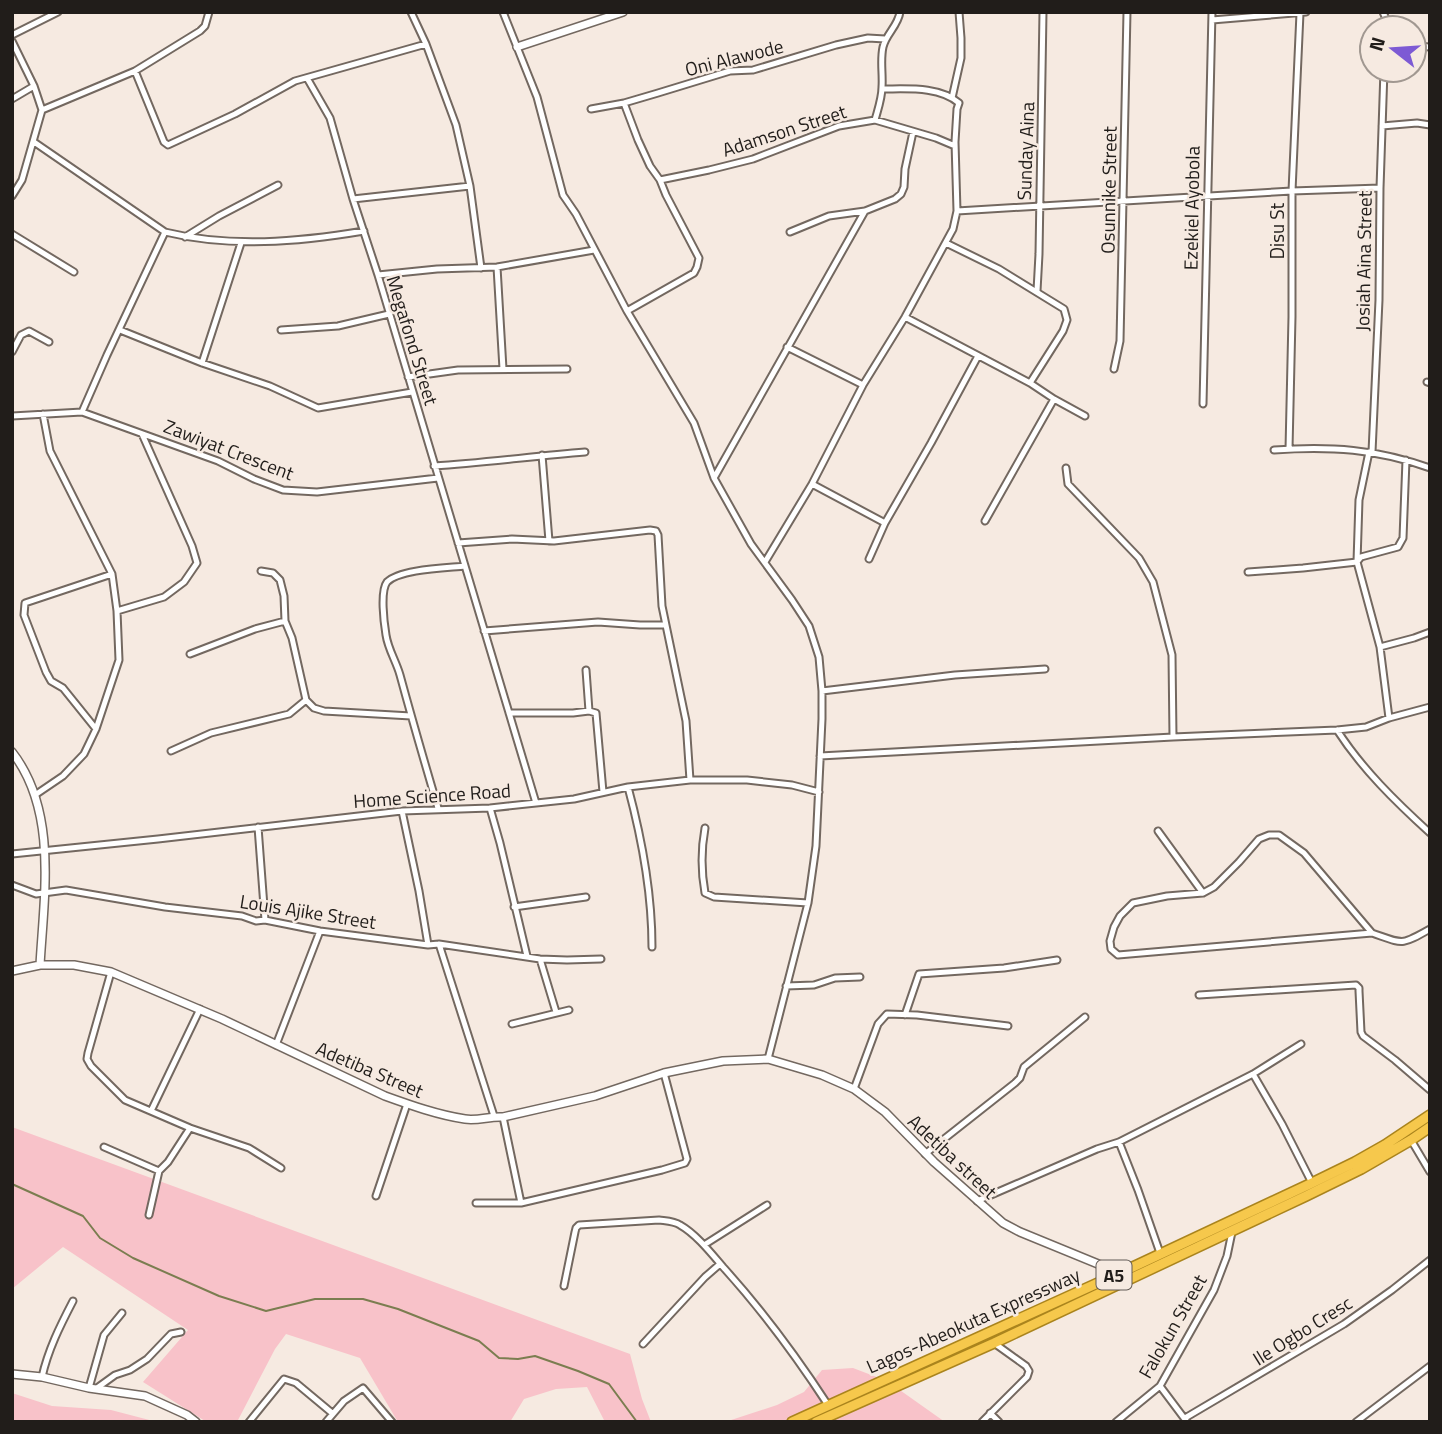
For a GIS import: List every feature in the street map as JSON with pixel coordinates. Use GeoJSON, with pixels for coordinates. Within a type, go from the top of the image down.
{"type":"FeatureCollection","features":[{"type":"Feature","properties":{"kind":"highway","name":"Lagos-Abeokuta Expressway"},"geometry":{"type":"LineString","coordinates":[[792,1422],[1312,1183],[1385,1145],[1430,1115]]}},
{"type":"Feature","properties":{"kind":"highway","name":"Lagos-Abeokuta Expressway"},"geometry":{"type":"LineString","coordinates":[[816,1422],[994,1343],[1232,1231],[1361,1169],[1430,1127]]}},
{"type":"Feature","properties":{"kind":"street"},"geometry":{"type":"LineString","coordinates":[[12,34],[58,12]]}},
{"type":"Feature","properties":{"kind":"street"},"geometry":{"type":"LineString","coordinates":[[42,110],[135,71],[200,32],[209,12]]}},
{"type":"Feature","properties":{"kind":"street"},"geometry":{"type":"LineString","coordinates":[[411,12],[456,125],[470,186],[481,268]]}},
{"type":"Feature","properties":{"kind":"street"},"geometry":{"type":"LineString","coordinates":[[503,12],[537,97],[563,195],[694,424],[713,478],[751,544],[809,626],[819,657],[822,691],[816,846],[808,903],[768,1059]]}},
{"type":"Feature","properties":{"kind":"street"},"geometry":{"type":"LineString","coordinates":[[517,47],[623,12]]}},
{"type":"Feature","properties":{"kind":"street"},"geometry":{"type":"LineString","coordinates":[[875,120],[883,89],[881,61],[885,38],[898,21],[900,12]]}},
{"type":"Feature","properties":{"kind":"street"},"geometry":{"type":"LineString","coordinates":[[953,98],[961,58],[959,12]]}},
{"type":"Feature","properties":{"kind":"street","name":"Sunday Aina"},"geometry":{"type":"LineString","coordinates":[[1037,291],[1043,12]]}},
{"type":"Feature","properties":{"kind":"street","name":"Osunnike Street"},"geometry":{"type":"LineString","coordinates":[[1114,369],[1120,341],[1127,12]]}},
{"type":"Feature","properties":{"kind":"street","name":"Ezekiel Ayobola"},"geometry":{"type":"LineString","coordinates":[[1203,404],[1212,12]]}},
{"type":"Feature","properties":{"kind":"street"},"geometry":{"type":"LineString","coordinates":[[1212,20],[1306,12]]}},
{"type":"Feature","properties":{"kind":"street","name":"Disu St"},"geometry":{"type":"LineString","coordinates":[[1289,449],[1292,191],[1300,13]]}},
{"type":"Feature","properties":{"kind":"street","name":"Oni Alawode"},"geometry":{"type":"LineString","coordinates":[[591,108],[624,103],[730,71],[753,70],[836,45],[867,38],[885,38]]}},
{"type":"Feature","properties":{"kind":"street"},"geometry":{"type":"LineString","coordinates":[[12,41],[34,86],[42,110],[22,180],[12,196]]}},
{"type":"Feature","properties":{"kind":"street"},"geometry":{"type":"LineString","coordinates":[[135,71],[167,145],[235,114],[295,81],[425,44]]}},
{"type":"Feature","properties":{"kind":"street","name":"Megafond Street"},"geometry":{"type":"LineString","coordinates":[[307,78],[330,118],[536,803]]}},
{"type":"Feature","properties":{"kind":"street","name":"Josiah Aina Street"},"geometry":{"type":"LineString","coordinates":[[1383,84],[1379,300],[1371,452],[1359,500],[1357,562],[1380,647],[1389,718]]}},
{"type":"Feature","properties":{"kind":"street"},"geometry":{"type":"LineString","coordinates":[[12,99],[34,86]]}},
{"type":"Feature","properties":{"kind":"street"},"geometry":{"type":"LineString","coordinates":[[765,562],[812,484],[863,385],[905,317],[953,229],[957,211],[956,146],[959,103],[953,98],[926,90],[883,89]]}},
{"type":"Feature","properties":{"kind":"street"},"geometry":{"type":"LineString","coordinates":[[624,103],[650,166],[660,180],[699,258],[694,273],[627,311]]}},
{"type":"Feature","properties":{"kind":"street","name":"Adamson Street"},"geometry":{"type":"LineString","coordinates":[[660,180],[753,159],[839,126],[875,120],[956,146]]}},
{"type":"Feature","properties":{"kind":"street"},"geometry":{"type":"LineString","coordinates":[[1382,125],[1430,125]]}},
{"type":"Feature","properties":{"kind":"street"},"geometry":{"type":"LineString","coordinates":[[790,232],[829,216],[864,211],[895,199],[904,187],[913,132]]}},
{"type":"Feature","properties":{"kind":"street"},"geometry":{"type":"LineString","coordinates":[[34,142],[165,232],[241,243],[313,240],[364,231]]}},
{"type":"Feature","properties":{"kind":"street"},"geometry":{"type":"LineString","coordinates":[[185,237],[278,185]]}},
{"type":"Feature","properties":{"kind":"street"},"geometry":{"type":"LineString","coordinates":[[353,199],[470,186]]}},
{"type":"Feature","properties":{"kind":"street"},"geometry":{"type":"LineString","coordinates":[[957,211],[1380,188]]}},
{"type":"Feature","properties":{"kind":"street"},"geometry":{"type":"LineString","coordinates":[[713,478],[864,211]]}},
{"type":"Feature","properties":{"kind":"street"},"geometry":{"type":"LineString","coordinates":[[82,412],[165,232]]}},
{"type":"Feature","properties":{"kind":"street"},"geometry":{"type":"LineString","coordinates":[[12,234],[74,272]]}},
{"type":"Feature","properties":{"kind":"street"},"geometry":{"type":"LineString","coordinates":[[202,363],[241,243]]}},
{"type":"Feature","properties":{"kind":"street"},"geometry":{"type":"LineString","coordinates":[[946,243],[999,269],[1064,309],[1067,320],[1063,331],[1030,383]]}},
{"type":"Feature","properties":{"kind":"street"},"geometry":{"type":"LineString","coordinates":[[378,275],[497,267],[594,250]]}},
{"type":"Feature","properties":{"kind":"street"},"geometry":{"type":"LineString","coordinates":[[497,267],[503,369]]}},
{"type":"Feature","properties":{"kind":"street"},"geometry":{"type":"LineString","coordinates":[[281,330],[338,326],[389,314]]}},
{"type":"Feature","properties":{"kind":"street"},"geometry":{"type":"LineString","coordinates":[[905,317],[1030,383],[1054,400],[1085,416]]}},
{"type":"Feature","properties":{"kind":"street"},"geometry":{"type":"LineString","coordinates":[[120,330],[202,363],[270,386],[318,408],[412,392]]}},
{"type":"Feature","properties":{"kind":"street"},"geometry":{"type":"LineString","coordinates":[[12,352],[21,335],[29,331],[49,342]]}},
{"type":"Feature","properties":{"kind":"street"},"geometry":{"type":"LineString","coordinates":[[788,347],[863,385]]}},
{"type":"Feature","properties":{"kind":"street"},"geometry":{"type":"LineString","coordinates":[[869,559],[978,356]]}},
{"type":"Feature","properties":{"kind":"street"},"geometry":{"type":"LineString","coordinates":[[408,377],[458,370],[567,369]]}},
{"type":"Feature","properties":{"kind":"street"},"geometry":{"type":"LineString","coordinates":[[985,521],[1054,400]]}},
{"type":"Feature","properties":{"kind":"street","name":"Zawiyat Crescent"},"geometry":{"type":"LineString","coordinates":[[12,416],[82,412],[218,461],[283,490],[317,492],[438,478]]}},
{"type":"Feature","properties":{"kind":"street"},"geometry":{"type":"LineString","coordinates":[[35,795],[63,776],[84,754],[96,729],[119,660],[112,574],[50,451],[43,414]]}},
{"type":"Feature","properties":{"kind":"street"},"geometry":{"type":"LineString","coordinates":[[117,611],[164,597],[184,582],[197,563],[141,433]]}},
{"type":"Feature","properties":{"kind":"street"},"geometry":{"type":"LineString","coordinates":[[1274,450],[1346,449],[1371,452],[1430,468]]}},
{"type":"Feature","properties":{"kind":"street"},"geometry":{"type":"LineString","coordinates":[[434,466],[585,452]]}},
{"type":"Feature","properties":{"kind":"street"},"geometry":{"type":"LineString","coordinates":[[542,455],[549,541]]}},
{"type":"Feature","properties":{"kind":"street"},"geometry":{"type":"LineString","coordinates":[[1248,572],[1357,562],[1398,547],[1403,538],[1406,460]]}},
{"type":"Feature","properties":{"kind":"street"},"geometry":{"type":"LineString","coordinates":[[1066,468],[1068,484],[1139,558],[1153,582],[1172,655],[1173,737]]}},
{"type":"Feature","properties":{"kind":"street"},"geometry":{"type":"LineString","coordinates":[[812,484],[886,523]]}},
{"type":"Feature","properties":{"kind":"street"},"geometry":{"type":"LineString","coordinates":[[458,543],[512,538],[549,541],[656,531],[662,606],[686,722],[690,780]]}},
{"type":"Feature","properties":{"kind":"street"},"geometry":{"type":"LineString","coordinates":[[438,808],[399,671],[389,650],[383,594],[389,580],[418,570],[465,566]]}},
{"type":"Feature","properties":{"kind":"street"},"geometry":{"type":"LineString","coordinates":[[261,571],[273,573],[280,580],[285,621],[292,638],[306,700],[314,708],[324,711],[411,716]]}},
{"type":"Feature","properties":{"kind":"street"},"geometry":{"type":"LineString","coordinates":[[96,729],[62,688],[51,681],[23,614],[25,603],[112,574]]}},
{"type":"Feature","properties":{"kind":"street"},"geometry":{"type":"LineString","coordinates":[[190,654],[255,629],[285,621]]}},
{"type":"Feature","properties":{"kind":"street"},"geometry":{"type":"LineString","coordinates":[[484,631],[598,622],[665,625]]}},
{"type":"Feature","properties":{"kind":"street"},"geometry":{"type":"LineString","coordinates":[[1380,647],[1430,632]]}},
{"type":"Feature","properties":{"kind":"street"},"geometry":{"type":"LineString","coordinates":[[822,691],[955,675],[1045,669]]}},
{"type":"Feature","properties":{"kind":"street"},"geometry":{"type":"LineString","coordinates":[[586,670],[589,711]]}},
{"type":"Feature","properties":{"kind":"street"},"geometry":{"type":"LineString","coordinates":[[171,751],[211,733],[289,714],[306,700]]}},
{"type":"Feature","properties":{"kind":"street"},"geometry":{"type":"LineString","coordinates":[[820,756],[1338,730],[1366,727],[1430,707]]}},
{"type":"Feature","properties":{"kind":"street"},"geometry":{"type":"LineString","coordinates":[[509,713],[596,713],[603,792]]}},
{"type":"Feature","properties":{"kind":"street"},"geometry":{"type":"LineString","coordinates":[[1338,730],[1350,750],[1372,775],[1430,833]]}},
{"type":"Feature","properties":{"kind":"street"},"geometry":{"type":"LineString","coordinates":[[13,755],[29,779],[35,795],[46,851],[40,965]]}},
{"type":"Feature","properties":{"kind":"street","name":"Home Science Road"},"geometry":{"type":"LineString","coordinates":[[12,854],[402,811],[490,808],[574,799],[628,787],[690,780],[747,780],[792,785],[819,792]]}},
{"type":"Feature","properties":{"kind":"street"},"geometry":{"type":"LineString","coordinates":[[628,787],[647,874],[652,947]]}},
{"type":"Feature","properties":{"kind":"street"},"geometry":{"type":"LineString","coordinates":[[490,808],[527,956]]}},
{"type":"Feature","properties":{"kind":"street"},"geometry":{"type":"LineString","coordinates":[[402,811],[428,945]]}},
{"type":"Feature","properties":{"kind":"street"},"geometry":{"type":"LineString","coordinates":[[258,827],[265,920]]}},
{"type":"Feature","properties":{"kind":"street"},"geometry":{"type":"LineString","coordinates":[[705,828],[702,876],[705,893],[714,897],[808,903]]}},
{"type":"Feature","properties":{"kind":"street"},"geometry":{"type":"LineString","coordinates":[[1158,831],[1203,893]]}},
{"type":"Feature","properties":{"kind":"street"},"geometry":{"type":"LineString","coordinates":[[1373,933],[1304,853],[1279,835],[1269,835],[1259,839],[1240,862],[1214,887],[1203,893],[1167,896],[1133,903],[1120,916],[1110,941],[1111,949],[1118,955],[1373,933],[1398,942],[1407,942],[1430,929]]}},
{"type":"Feature","properties":{"kind":"street","name":"Louis Ajike Street"},"geometry":{"type":"LineString","coordinates":[[12,885],[36,894],[66,890],[165,907],[242,916],[320,931],[428,945],[439,944],[540,959],[601,959]]}},
{"type":"Feature","properties":{"kind":"street"},"geometry":{"type":"LineString","coordinates":[[514,907],[586,897]]}},
{"type":"Feature","properties":{"kind":"street"},"geometry":{"type":"LineString","coordinates":[[276,1045],[320,931]]}},
{"type":"Feature","properties":{"kind":"street"},"geometry":{"type":"LineString","coordinates":[[439,944],[499,1116],[521,1203]]}},
{"type":"Feature","properties":{"kind":"street"},"geometry":{"type":"LineString","coordinates":[[540,959],[556,1012]]}},
{"type":"Feature","properties":{"kind":"street"},"geometry":{"type":"LineString","coordinates":[[905,1015],[919,974],[1004,968],[1057,960]]}},
{"type":"Feature","properties":{"kind":"street","name":"Adetiba Street"},"geometry":{"type":"LineString","coordinates":[[12,971],[40,965],[74,965],[111,972],[200,1009],[385,1096],[465,1119],[499,1116],[595,1096],[664,1073],[723,1062],[768,1059]]}},
{"type":"Feature","properties":{"kind":"street"},"geometry":{"type":"LineString","coordinates":[[111,972],[87,1059],[91,1066],[125,1100],[190,1128],[250,1148],[281,1168]]}},
{"type":"Feature","properties":{"kind":"street"},"geometry":{"type":"LineString","coordinates":[[786,986],[814,985],[835,978],[860,977]]}},
{"type":"Feature","properties":{"kind":"street"},"geometry":{"type":"LineString","coordinates":[[1199,995],[1356,985],[1359,988],[1363,1036],[1430,1090]]}},
{"type":"Feature","properties":{"kind":"street"},"geometry":{"type":"LineString","coordinates":[[151,1111],[200,1009]]}},
{"type":"Feature","properties":{"kind":"street"},"geometry":{"type":"LineString","coordinates":[[512,1024],[569,1010]]}},
{"type":"Feature","properties":{"kind":"street"},"geometry":{"type":"LineString","coordinates":[[854,1089],[878,1024],[887,1014],[1008,1026]]}},
{"type":"Feature","properties":{"kind":"street"},"geometry":{"type":"LineString","coordinates":[[925,1153],[1015,1083],[1024,1067],[1085,1017]]}},
{"type":"Feature","properties":{"kind":"street"},"geometry":{"type":"LineString","coordinates":[[977,1201],[1119,1142],[1252,1074],[1301,1044]]}},
{"type":"Feature","properties":{"kind":"street","name":"Adetiba street"},"geometry":{"type":"LineString","coordinates":[[768,1059],[822,1075],[854,1089],[885,1112],[925,1153],[1003,1223],[1120,1273]]}},
{"type":"Feature","properties":{"kind":"street"},"geometry":{"type":"LineString","coordinates":[[476,1203],[521,1203],[685,1163],[687,1159],[664,1073]]}},
{"type":"Feature","properties":{"kind":"street"},"geometry":{"type":"LineString","coordinates":[[1252,1074],[1282,1124],[1312,1183]]}},
{"type":"Feature","properties":{"kind":"street"},"geometry":{"type":"LineString","coordinates":[[376,1196],[408,1104]]}},
{"type":"Feature","properties":{"kind":"street"},"geometry":{"type":"LineString","coordinates":[[149,1215],[159,1171],[168,1163],[190,1128]]}},
{"type":"Feature","properties":{"kind":"street"},"geometry":{"type":"LineString","coordinates":[[1411,1140],[1430,1172]]}},
{"type":"Feature","properties":{"kind":"street"},"geometry":{"type":"LineString","coordinates":[[1119,1142],[1160,1253]]}},
{"type":"Feature","properties":{"kind":"street"},"geometry":{"type":"LineString","coordinates":[[104,1147],[159,1171]]}},
{"type":"Feature","properties":{"kind":"street"},"geometry":{"type":"LineString","coordinates":[[704,1245],[767,1205]]}},
{"type":"Feature","properties":{"kind":"street"},"geometry":{"type":"LineString","coordinates":[[564,1286],[579,1224],[671,1221],[681,1225],[704,1245],[748,1294],[797,1357],[828,1405]]}},
{"type":"Feature","properties":{"kind":"street","name":"Falokun Street"},"geometry":{"type":"LineString","coordinates":[[1116,1422],[1160,1386],[1214,1290],[1227,1256],[1232,1231]]}},
{"type":"Feature","properties":{"kind":"street","name":"Ile Ogbo Cresc"},"geometry":{"type":"LineString","coordinates":[[1186,1420],[1344,1324],[1430,1260]]}},
{"type":"Feature","properties":{"kind":"street"},"geometry":{"type":"LineString","coordinates":[[643,1344],[720,1264]]}},
{"type":"Feature","properties":{"kind":"street"},"geometry":{"type":"LineString","coordinates":[[42,1377],[54,1339],[73,1301]]}},
{"type":"Feature","properties":{"kind":"street"},"geometry":{"type":"LineString","coordinates":[[93,1388],[104,1335],[122,1313]]}},
{"type":"Feature","properties":{"kind":"street"},"geometry":{"type":"LineString","coordinates":[[93,1388],[130,1370],[147,1359],[171,1334],[181,1332]]}},
{"type":"Feature","properties":{"kind":"street"},"geometry":{"type":"LineString","coordinates":[[982,1422],[1027,1377],[1029,1371],[994,1343]]}},
{"type":"Feature","properties":{"kind":"street"},"geometry":{"type":"LineString","coordinates":[[1356,1422],[1430,1366]]}},
{"type":"Feature","properties":{"kind":"street"},"geometry":{"type":"LineString","coordinates":[[12,1374],[145,1395],[196,1422]]}},
{"type":"Feature","properties":{"kind":"street"},"geometry":{"type":"LineString","coordinates":[[248,1422],[284,1379],[296,1383],[332,1413]]}},
{"type":"Feature","properties":{"kind":"street"},"geometry":{"type":"LineString","coordinates":[[1160,1386],[1186,1420]]}},
{"type":"Feature","properties":{"kind":"street"},"geometry":{"type":"LineString","coordinates":[[326,1422],[344,1401],[363,1388],[392,1422]]}},
{"type":"Feature","properties":{"kind":"street"},"geometry":{"type":"LineString","coordinates":[[990,1413],[999,1422]]}},
{"type":"Feature","properties":{"kind":"shaded area"},"geometry":{"type":"Polygon","coordinates":[[[12,1127],[630,1354],[651,1422],[605,1422],[587,1387],[556,1389],[524,1399],[510,1422],[398,1422],[360,1358],[286,1334],[275,1349],[237,1422],[205,1421],[143,1382],[188,1330],[63,1247],[12,1289],[12,1127]]]}},
{"type":"Feature","properties":{"kind":"shaded area"},"geometry":{"type":"Polygon","coordinates":[[[853,1368],[887,1381],[945,1422],[725,1422],[777,1405],[804,1392],[822,1370],[853,1368]]]}},
{"type":"Feature","properties":{"kind":"shaded area"},"geometry":{"type":"Polygon","coordinates":[[[12,1393],[52,1406],[111,1410],[157,1422],[12,1422],[12,1393]]]}},
{"type":"Feature","properties":{"kind":"waterway"},"geometry":{"type":"LineString","coordinates":[[12,1184],[83,1216],[100,1238],[133,1258],[219,1296],[266,1311],[315,1299],[363,1299],[398,1309],[479,1341],[499,1358],[535,1356],[609,1384],[637,1422]]}}]}
